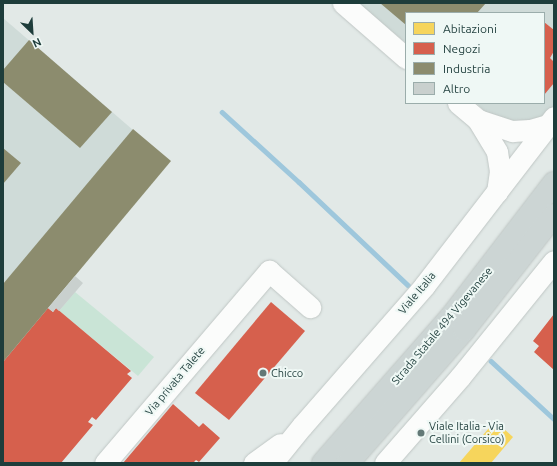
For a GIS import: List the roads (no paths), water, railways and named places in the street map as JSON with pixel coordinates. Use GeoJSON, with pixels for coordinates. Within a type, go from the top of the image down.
{"type":"FeatureCollection","features":[{"type":"Feature","properties":{"kind":"main road","name":"Strada Statale 494 Vigevanese"},"geometry":{"type":"LineString","coordinates":[[323,463],[451,317],[489,270],[554,183]]}},
{"type":"Feature","properties":{"kind":"main road","name":"Strada Statale 494 Vigevanese"},"geometry":{"type":"LineString","coordinates":[[348,463],[464,330],[554,215]]}},
{"type":"Feature","properties":{"kind":"street"},"geometry":{"type":"LineString","coordinates":[[343,3],[405,57]]}},
{"type":"Feature","properties":{"kind":"street"},"geometry":{"type":"LineString","coordinates":[[459,104],[478,120],[497,152],[500,172],[498,192]]}},
{"type":"Feature","properties":{"kind":"street"},"geometry":{"type":"LineString","coordinates":[[478,120],[512,131],[530,130],[551,121]]}},
{"type":"Feature","properties":{"kind":"street","name":"Viale Italia"},"geometry":{"type":"LineString","coordinates":[[272,463],[302,426],[424,286],[498,192],[551,121]]}},
{"type":"Feature","properties":{"kind":"street"},"geometry":{"type":"LineString","coordinates":[[385,463],[460,376],[554,261]]}},
{"type":"Feature","properties":{"kind":"street","name":"Via privata Talete"},"geometry":{"type":"LineString","coordinates":[[105,463],[269,271],[310,307]]}},
{"type":"Feature","properties":{"kind":"street"},"geometry":{"type":"LineString","coordinates":[[254,463],[302,426]]}},
{"type":"Feature","properties":{"kind":"waterway"},"geometry":{"type":"LineString","coordinates":[[222,112],[408,285]]}},
{"type":"Feature","properties":{"kind":"waterway"},"geometry":{"type":"LineString","coordinates":[[491,361],[554,419]]}},
{"type":"Feature","properties":{"kind":"place","name":"Chicco"},"geometry":{"type":"Point","coordinates":[263,373]}},
{"type":"Feature","properties":{"kind":"place","name":"Viale Italia - Via Cellini (Corsico)"},"geometry":{"type":"Point","coordinates":[421,433]}}]}
